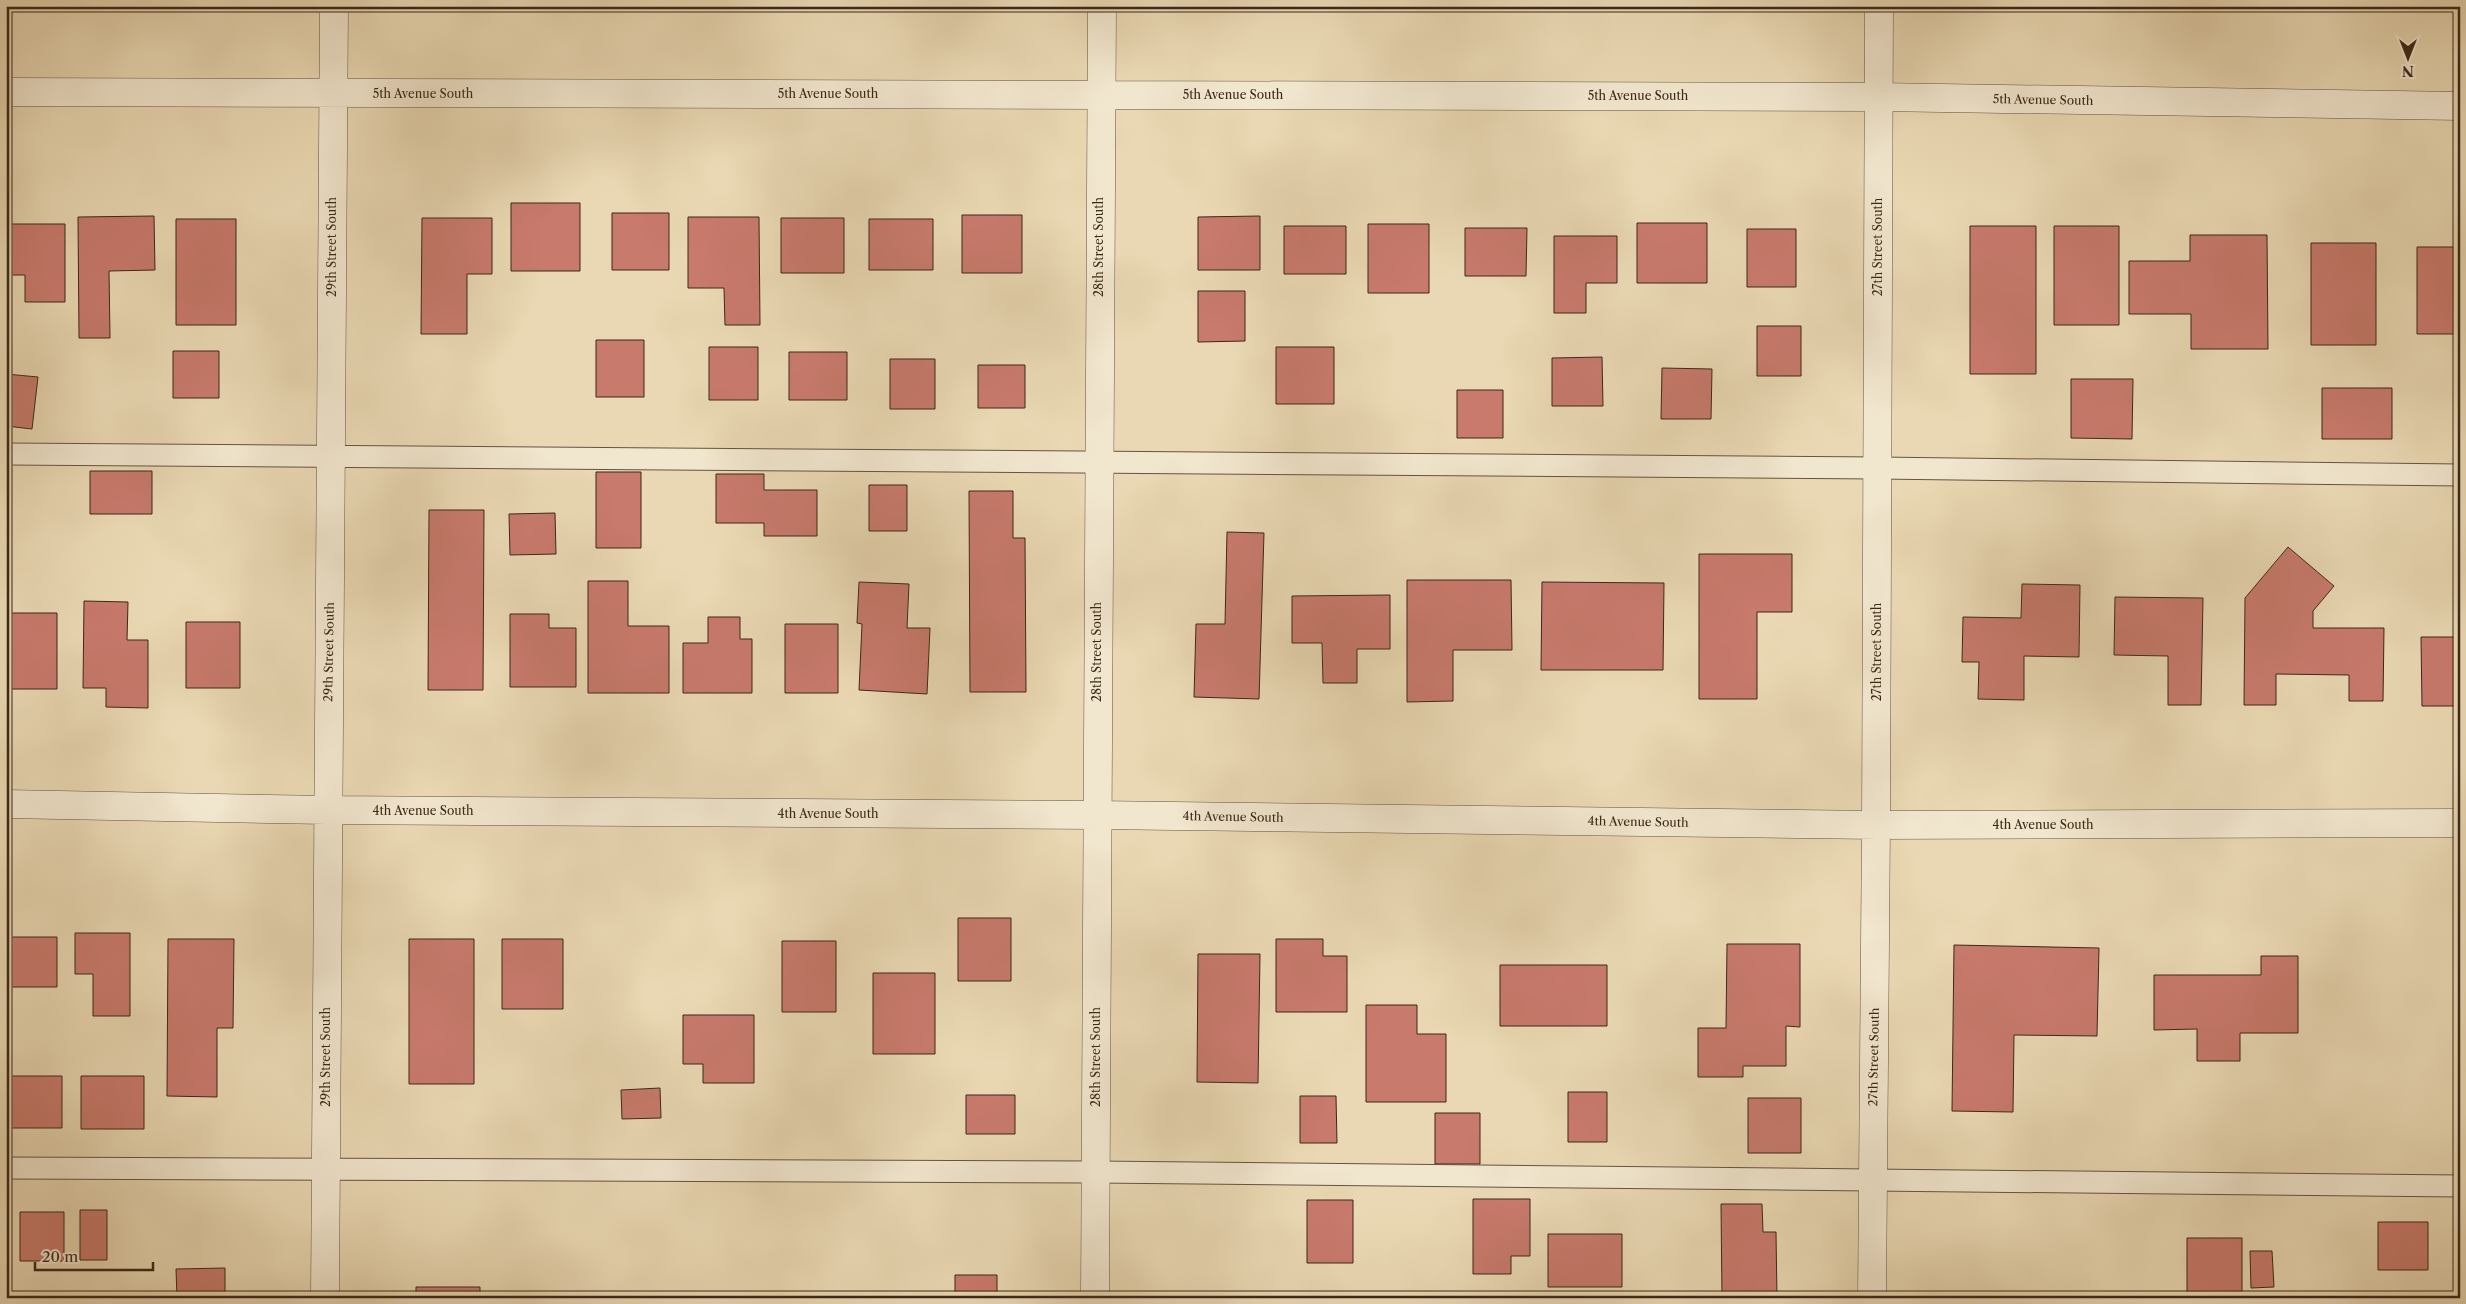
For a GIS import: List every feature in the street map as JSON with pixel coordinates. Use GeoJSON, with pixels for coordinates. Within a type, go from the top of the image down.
{"type":"FeatureCollection","features":[{"type":"Feature","properties":{"kind":"street","name":"29th Street South"},"geometry":{"type":"LineString","coordinates":[[325,1298],[334,6]]}},
{"type":"Feature","properties":{"kind":"street","name":"28th Street South"},"geometry":{"type":"LineString","coordinates":[[1095,1298],[1096,816],[1102,6]]}},
{"type":"Feature","properties":{"kind":"street","name":"27th Street South"},"geometry":{"type":"LineString","coordinates":[[1872,1298],[1878,468],[1879,6]]}},
{"type":"Feature","properties":{"kind":"street","name":"5th Avenue South"},"geometry":{"type":"LineString","coordinates":[[6,92],[1879,97],[2460,106]]}},
{"type":"Feature","properties":{"kind":"street","name":"4th Avenue South"},"geometry":{"type":"LineString","coordinates":[[6,804],[327,810],[1876,825],[2460,823]]}},
{"type":"Feature","properties":{"kind":"lane"},"geometry":{"type":"LineString","coordinates":[[6,454],[1878,468],[2460,475]]}},
{"type":"Feature","properties":{"kind":"lane"},"geometry":{"type":"LineString","coordinates":[[6,1168],[1096,1172],[2460,1186]]}},
{"type":"Feature","properties":{"kind":"building"},"geometry":{"type":"Polygon","coordinates":[[[511,203],[580,203],[580,271],[511,271],[511,203]]]}},
{"type":"Feature","properties":{"kind":"building"},"geometry":{"type":"Polygon","coordinates":[[[612,213],[669,213],[669,270],[612,270],[612,213]]]}},
{"type":"Feature","properties":{"kind":"building"},"geometry":{"type":"Polygon","coordinates":[[[962,215],[1022,215],[1022,273],[962,273],[962,215]]]}},
{"type":"Feature","properties":{"kind":"building"},"geometry":{"type":"Polygon","coordinates":[[[154,216],[155,270],[109,271],[110,338],[79,338],[78,217],[154,216]]]}},
{"type":"Feature","properties":{"kind":"building"},"geometry":{"type":"Polygon","coordinates":[[[1260,216],[1260,270],[1198,270],[1198,217],[1260,216]]]}},
{"type":"Feature","properties":{"kind":"building"},"geometry":{"type":"Polygon","coordinates":[[[688,217],[759,217],[760,325],[725,325],[724,288],[688,288],[688,217]]]}},
{"type":"Feature","properties":{"kind":"building"},"geometry":{"type":"Polygon","coordinates":[[[422,218],[492,218],[492,274],[467,274],[467,334],[421,334],[422,218]]]}},
{"type":"Feature","properties":{"kind":"building"},"geometry":{"type":"Polygon","coordinates":[[[781,218],[844,218],[844,273],[781,273],[781,218]]]}},
{"type":"Feature","properties":{"kind":"building"},"geometry":{"type":"Polygon","coordinates":[[[176,219],[236,219],[236,325],[176,325],[176,219]]]}},
{"type":"Feature","properties":{"kind":"building"},"geometry":{"type":"Polygon","coordinates":[[[869,219],[933,219],[933,270],[869,270],[869,219]]]}},
{"type":"Feature","properties":{"kind":"building"},"geometry":{"type":"Polygon","coordinates":[[[1637,223],[1707,223],[1707,283],[1637,283],[1637,223]]]}},
{"type":"Feature","properties":{"kind":"building"},"geometry":{"type":"Polygon","coordinates":[[[6,224],[65,224],[65,302],[25,302],[25,275],[6,275],[6,224]]]}},
{"type":"Feature","properties":{"kind":"building"},"geometry":{"type":"Polygon","coordinates":[[[1368,224],[1429,224],[1429,293],[1368,293],[1368,224]]]}},
{"type":"Feature","properties":{"kind":"building"},"geometry":{"type":"Polygon","coordinates":[[[1284,226],[1346,226],[1346,274],[1284,274],[1284,226]]]}},
{"type":"Feature","properties":{"kind":"building"},"geometry":{"type":"Polygon","coordinates":[[[1970,226],[2036,226],[2036,374],[1970,374],[1970,226]]]}},
{"type":"Feature","properties":{"kind":"building"},"geometry":{"type":"Polygon","coordinates":[[[2054,226],[2119,226],[2119,325],[2054,325],[2054,226]]]}},
{"type":"Feature","properties":{"kind":"building"},"geometry":{"type":"Polygon","coordinates":[[[1465,228],[1527,228],[1526,276],[1465,276],[1465,228]]]}},
{"type":"Feature","properties":{"kind":"building"},"geometry":{"type":"Polygon","coordinates":[[[1747,229],[1796,229],[1796,287],[1747,287],[1747,229]]]}},
{"type":"Feature","properties":{"kind":"building"},"geometry":{"type":"Polygon","coordinates":[[[2190,235],[2267,235],[2268,349],[2191,349],[2191,314],[2129,314],[2129,261],[2190,261],[2190,235]]]}},
{"type":"Feature","properties":{"kind":"building"},"geometry":{"type":"Polygon","coordinates":[[[1554,236],[1617,236],[1617,283],[1586,283],[1586,313],[1554,313],[1554,236]]]}},
{"type":"Feature","properties":{"kind":"building"},"geometry":{"type":"Polygon","coordinates":[[[2311,243],[2376,243],[2376,345],[2311,345],[2311,243]]]}},
{"type":"Feature","properties":{"kind":"building"},"geometry":{"type":"Polygon","coordinates":[[[2417,247],[2460,247],[2460,334],[2417,334],[2417,247]]]}},
{"type":"Feature","properties":{"kind":"building"},"geometry":{"type":"Polygon","coordinates":[[[1198,291],[1245,291],[1245,341],[1198,342],[1198,291]]]}},
{"type":"Feature","properties":{"kind":"building"},"geometry":{"type":"Polygon","coordinates":[[[1757,326],[1801,326],[1801,376],[1757,376],[1757,326]]]}},
{"type":"Feature","properties":{"kind":"building"},"geometry":{"type":"Polygon","coordinates":[[[596,340],[644,340],[644,397],[596,397],[596,340]]]}},
{"type":"Feature","properties":{"kind":"building"},"geometry":{"type":"Polygon","coordinates":[[[709,347],[758,347],[758,400],[709,400],[709,347]]]}},
{"type":"Feature","properties":{"kind":"building"},"geometry":{"type":"Polygon","coordinates":[[[1276,347],[1334,347],[1334,404],[1276,404],[1276,347]]]}},
{"type":"Feature","properties":{"kind":"building"},"geometry":{"type":"Polygon","coordinates":[[[173,351],[219,351],[219,398],[173,398],[173,351]]]}},
{"type":"Feature","properties":{"kind":"building"},"geometry":{"type":"Polygon","coordinates":[[[789,352],[847,352],[847,400],[789,400],[789,352]]]}},
{"type":"Feature","properties":{"kind":"building"},"geometry":{"type":"Polygon","coordinates":[[[1602,357],[1603,406],[1552,406],[1552,358],[1602,357]]]}},
{"type":"Feature","properties":{"kind":"building"},"geometry":{"type":"Polygon","coordinates":[[[890,359],[935,359],[935,409],[890,409],[890,359]]]}},
{"type":"Feature","properties":{"kind":"building"},"geometry":{"type":"Polygon","coordinates":[[[978,365],[1025,365],[1025,408],[978,408],[978,365]]]}},
{"type":"Feature","properties":{"kind":"building"},"geometry":{"type":"Polygon","coordinates":[[[1662,368],[1712,369],[1711,419],[1661,419],[1662,368]]]}},
{"type":"Feature","properties":{"kind":"building"},"geometry":{"type":"Polygon","coordinates":[[[6,374],[38,377],[32,429],[6,426],[6,374]]]}},
{"type":"Feature","properties":{"kind":"building"},"geometry":{"type":"Polygon","coordinates":[[[2071,379],[2133,379],[2132,439],[2071,438],[2071,379]]]}},
{"type":"Feature","properties":{"kind":"building"},"geometry":{"type":"Polygon","coordinates":[[[2322,388],[2392,388],[2392,439],[2322,439],[2322,388]]]}},
{"type":"Feature","properties":{"kind":"building"},"geometry":{"type":"Polygon","coordinates":[[[1457,390],[1503,390],[1503,438],[1457,438],[1457,390]]]}},
{"type":"Feature","properties":{"kind":"building"},"geometry":{"type":"Polygon","coordinates":[[[90,471],[152,471],[152,514],[90,514],[90,471]]]}},
{"type":"Feature","properties":{"kind":"building"},"geometry":{"type":"Polygon","coordinates":[[[596,472],[641,472],[641,548],[596,548],[596,472]]]}},
{"type":"Feature","properties":{"kind":"building"},"geometry":{"type":"Polygon","coordinates":[[[716,474],[764,474],[764,490],[817,490],[817,536],[764,536],[764,523],[716,523],[716,474]]]}},
{"type":"Feature","properties":{"kind":"building"},"geometry":{"type":"Polygon","coordinates":[[[869,485],[907,485],[907,531],[869,531],[869,485]]]}},
{"type":"Feature","properties":{"kind":"building"},"geometry":{"type":"Polygon","coordinates":[[[969,491],[1013,491],[1013,538],[1025,538],[1026,692],[970,692],[969,491]]]}},
{"type":"Feature","properties":{"kind":"building"},"geometry":{"type":"Polygon","coordinates":[[[429,510],[484,510],[483,690],[428,690],[429,510]]]}},
{"type":"Feature","properties":{"kind":"building"},"geometry":{"type":"Polygon","coordinates":[[[555,513],[556,554],[510,555],[509,514],[555,513]]]}},
{"type":"Feature","properties":{"kind":"building"},"geometry":{"type":"Polygon","coordinates":[[[1227,532],[1264,533],[1259,699],[1194,697],[1196,624],[1225,624],[1227,532]]]}},
{"type":"Feature","properties":{"kind":"building"},"geometry":{"type":"Polygon","coordinates":[[[2288,547],[2334,586],[2313,611],[2313,628],[2384,628],[2383,701],[2349,701],[2349,675],[2276,674],[2276,705],[2244,705],[2245,598],[2288,547]]]}},
{"type":"Feature","properties":{"kind":"building"},"geometry":{"type":"Polygon","coordinates":[[[1699,554],[1792,554],[1792,612],[1757,612],[1757,699],[1699,699],[1699,554]]]}},
{"type":"Feature","properties":{"kind":"building"},"geometry":{"type":"Polygon","coordinates":[[[1407,580],[1511,580],[1512,650],[1453,650],[1453,701],[1407,702],[1407,580]]]}},
{"type":"Feature","properties":{"kind":"building"},"geometry":{"type":"Polygon","coordinates":[[[588,581],[628,581],[628,626],[669,626],[669,693],[588,693],[588,581]]]}},
{"type":"Feature","properties":{"kind":"building"},"geometry":{"type":"Polygon","coordinates":[[[859,582],[909,584],[907,628],[930,628],[927,694],[859,690],[862,624],[857,623],[859,582]]]}},
{"type":"Feature","properties":{"kind":"building"},"geometry":{"type":"Polygon","coordinates":[[[1542,582],[1664,583],[1663,670],[1541,670],[1542,582]]]}},
{"type":"Feature","properties":{"kind":"building"},"geometry":{"type":"Polygon","coordinates":[[[2022,584],[2080,585],[2079,657],[2024,656],[2024,700],[1978,699],[1979,662],[1962,662],[1963,617],[2021,618],[2022,584]]]}},
{"type":"Feature","properties":{"kind":"building"},"geometry":{"type":"Polygon","coordinates":[[[1390,595],[1390,649],[1357,649],[1357,683],[1323,683],[1322,643],[1292,643],[1292,596],[1390,595]]]}},
{"type":"Feature","properties":{"kind":"building"},"geometry":{"type":"Polygon","coordinates":[[[2115,597],[2203,598],[2201,705],[2168,705],[2168,656],[2114,655],[2115,597]]]}},
{"type":"Feature","properties":{"kind":"building"},"geometry":{"type":"Polygon","coordinates":[[[84,601],[128,602],[127,640],[148,640],[148,708],[106,707],[106,688],[83,688],[84,601]]]}},
{"type":"Feature","properties":{"kind":"building"},"geometry":{"type":"Polygon","coordinates":[[[6,613],[57,613],[57,689],[6,689],[6,613]]]}},
{"type":"Feature","properties":{"kind":"building"},"geometry":{"type":"Polygon","coordinates":[[[510,614],[549,614],[549,628],[576,628],[576,687],[510,687],[510,614]]]}},
{"type":"Feature","properties":{"kind":"building"},"geometry":{"type":"Polygon","coordinates":[[[708,617],[740,617],[740,639],[752,639],[752,693],[683,693],[683,643],[708,643],[708,617]]]}},
{"type":"Feature","properties":{"kind":"building"},"geometry":{"type":"Polygon","coordinates":[[[186,622],[240,622],[240,688],[186,688],[186,622]]]}},
{"type":"Feature","properties":{"kind":"building"},"geometry":{"type":"Polygon","coordinates":[[[785,624],[838,624],[838,693],[785,693],[785,624]]]}},
{"type":"Feature","properties":{"kind":"building"},"geometry":{"type":"Polygon","coordinates":[[[2421,637],[2460,637],[2460,706],[2422,706],[2421,637]]]}},
{"type":"Feature","properties":{"kind":"building"},"geometry":{"type":"Polygon","coordinates":[[[958,918],[1011,918],[1011,981],[958,981],[958,918]]]}},
{"type":"Feature","properties":{"kind":"building"},"geometry":{"type":"Polygon","coordinates":[[[75,933],[130,933],[130,1016],[93,1016],[93,974],[75,974],[75,933]]]}},
{"type":"Feature","properties":{"kind":"building"},"geometry":{"type":"Polygon","coordinates":[[[6,937],[57,937],[57,987],[6,987],[6,937]]]}},
{"type":"Feature","properties":{"kind":"building"},"geometry":{"type":"Polygon","coordinates":[[[168,939],[234,939],[233,1028],[217,1028],[217,1097],[167,1096],[168,939]]]}},
{"type":"Feature","properties":{"kind":"building"},"geometry":{"type":"Polygon","coordinates":[[[409,939],[474,939],[474,1084],[409,1084],[409,939]]]}},
{"type":"Feature","properties":{"kind":"building"},"geometry":{"type":"Polygon","coordinates":[[[502,939],[563,939],[563,1009],[502,1009],[502,939]]]}},
{"type":"Feature","properties":{"kind":"building"},"geometry":{"type":"Polygon","coordinates":[[[1276,939],[1323,939],[1323,956],[1347,956],[1347,1012],[1276,1012],[1276,939]]]}},
{"type":"Feature","properties":{"kind":"building"},"geometry":{"type":"Polygon","coordinates":[[[782,941],[836,941],[836,1012],[782,1012],[782,941]]]}},
{"type":"Feature","properties":{"kind":"building"},"geometry":{"type":"Polygon","coordinates":[[[1727,944],[1800,944],[1800,1027],[1786,1026],[1786,1066],[1743,1066],[1743,1077],[1698,1077],[1698,1028],[1726,1028],[1727,944]]]}},
{"type":"Feature","properties":{"kind":"building"},"geometry":{"type":"Polygon","coordinates":[[[1954,945],[2099,948],[2097,1036],[2014,1035],[2013,1112],[1952,1111],[1954,945]]]}},
{"type":"Feature","properties":{"kind":"building"},"geometry":{"type":"Polygon","coordinates":[[[1198,954],[1260,954],[1258,1083],[1197,1082],[1198,954]]]}},
{"type":"Feature","properties":{"kind":"building"},"geometry":{"type":"Polygon","coordinates":[[[2261,956],[2298,956],[2298,1033],[2240,1033],[2240,1061],[2197,1061],[2197,1029],[2154,1030],[2154,975],[2261,975],[2261,956]]]}},
{"type":"Feature","properties":{"kind":"building"},"geometry":{"type":"Polygon","coordinates":[[[1500,965],[1607,965],[1607,1026],[1500,1026],[1500,965]]]}},
{"type":"Feature","properties":{"kind":"building"},"geometry":{"type":"Polygon","coordinates":[[[873,973],[935,973],[935,1054],[873,1054],[873,973]]]}},
{"type":"Feature","properties":{"kind":"building"},"geometry":{"type":"Polygon","coordinates":[[[1366,1005],[1417,1005],[1417,1034],[1446,1034],[1446,1102],[1366,1102],[1366,1005]]]}},
{"type":"Feature","properties":{"kind":"building"},"geometry":{"type":"Polygon","coordinates":[[[683,1015],[754,1015],[754,1083],[703,1083],[703,1064],[683,1064],[683,1015]]]}},
{"type":"Feature","properties":{"kind":"building"},"geometry":{"type":"Polygon","coordinates":[[[6,1076],[62,1076],[62,1128],[6,1128],[6,1076]]]}},
{"type":"Feature","properties":{"kind":"building"},"geometry":{"type":"Polygon","coordinates":[[[81,1076],[144,1076],[144,1129],[81,1129],[81,1076]]]}},
{"type":"Feature","properties":{"kind":"building"},"geometry":{"type":"Polygon","coordinates":[[[660,1088],[661,1118],[622,1119],[621,1090],[660,1088]]]}},
{"type":"Feature","properties":{"kind":"building"},"geometry":{"type":"Polygon","coordinates":[[[1568,1092],[1607,1092],[1607,1142],[1568,1142],[1568,1092]]]}},
{"type":"Feature","properties":{"kind":"building"},"geometry":{"type":"Polygon","coordinates":[[[966,1095],[1015,1095],[1015,1134],[966,1134],[966,1095]]]}},
{"type":"Feature","properties":{"kind":"building"},"geometry":{"type":"Polygon","coordinates":[[[1300,1096],[1336,1096],[1337,1143],[1300,1143],[1300,1096]]]}},
{"type":"Feature","properties":{"kind":"building"},"geometry":{"type":"Polygon","coordinates":[[[1748,1098],[1801,1098],[1801,1153],[1748,1153],[1748,1098]]]}},
{"type":"Feature","properties":{"kind":"building"},"geometry":{"type":"Polygon","coordinates":[[[1435,1113],[1480,1113],[1480,1164],[1435,1164],[1435,1113]]]}},
{"type":"Feature","properties":{"kind":"building"},"geometry":{"type":"Polygon","coordinates":[[[1473,1199],[1530,1199],[1530,1256],[1511,1256],[1511,1274],[1473,1274],[1473,1199]]]}},
{"type":"Feature","properties":{"kind":"building"},"geometry":{"type":"Polygon","coordinates":[[[1307,1200],[1353,1200],[1353,1263],[1307,1263],[1307,1200]]]}},
{"type":"Feature","properties":{"kind":"building"},"geometry":{"type":"Polygon","coordinates":[[[1721,1204],[1762,1204],[1763,1232],[1776,1232],[1777,1298],[1722,1298],[1721,1204]]]}},
{"type":"Feature","properties":{"kind":"building"},"geometry":{"type":"Polygon","coordinates":[[[80,1210],[107,1210],[107,1260],[80,1260],[80,1210]]]}},
{"type":"Feature","properties":{"kind":"building"},"geometry":{"type":"Polygon","coordinates":[[[20,1212],[64,1212],[64,1261],[20,1261],[20,1212]]]}},
{"type":"Feature","properties":{"kind":"building"},"geometry":{"type":"Polygon","coordinates":[[[2378,1222],[2428,1222],[2428,1270],[2378,1270],[2378,1222]]]}},
{"type":"Feature","properties":{"kind":"building"},"geometry":{"type":"Polygon","coordinates":[[[1548,1234],[1622,1234],[1622,1287],[1548,1287],[1548,1234]]]}},
{"type":"Feature","properties":{"kind":"building"},"geometry":{"type":"Polygon","coordinates":[[[2187,1238],[2242,1238],[2242,1298],[2187,1298],[2187,1238]]]}},
{"type":"Feature","properties":{"kind":"building"},"geometry":{"type":"Polygon","coordinates":[[[2250,1251],[2272,1251],[2274,1287],[2251,1288],[2250,1251]]]}},
{"type":"Feature","properties":{"kind":"building"},"geometry":{"type":"Polygon","coordinates":[[[225,1268],[225,1298],[177,1298],[176,1269],[225,1268]]]}},
{"type":"Feature","properties":{"kind":"building"},"geometry":{"type":"Polygon","coordinates":[[[955,1275],[997,1275],[997,1298],[955,1298],[955,1275]]]}},
{"type":"Feature","properties":{"kind":"building"},"geometry":{"type":"Polygon","coordinates":[[[416,1287],[480,1287],[480,1298],[416,1298],[416,1287]]]}}]}
